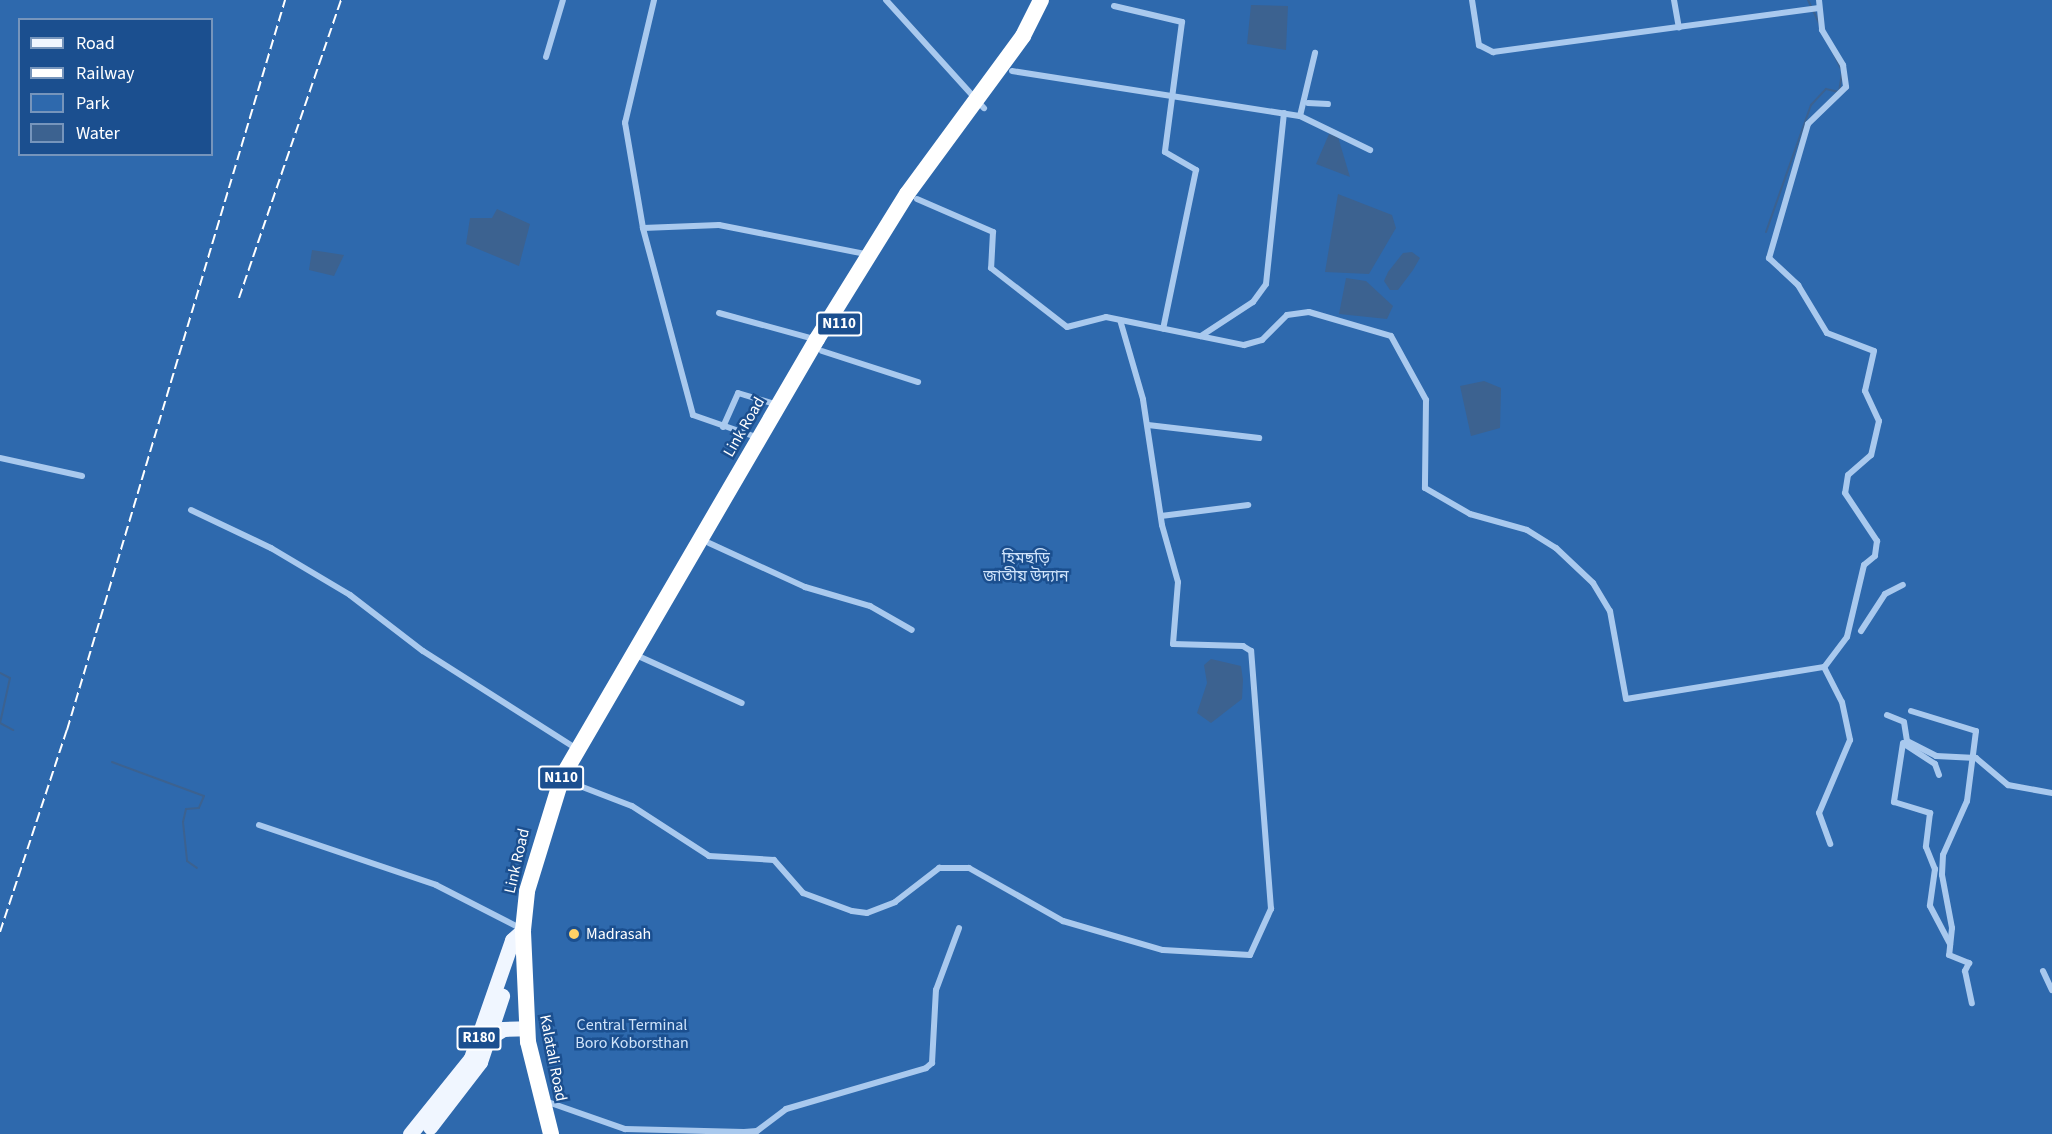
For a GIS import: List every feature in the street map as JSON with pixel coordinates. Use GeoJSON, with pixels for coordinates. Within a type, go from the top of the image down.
{"type":"FeatureCollection","features":[{"type":"Feature","properties":{"kind":"highway","name":"Link Road"},"geometry":{"type":"LineString","coordinates":[[524,923],[572,783],[639,656],[778,405],[980,104],[1023,36],[1041,0]]}},
{"type":"Feature","properties":{"kind":"highway","name":"Link Road"},"geometry":{"type":"LineString","coordinates":[[524,923],[542,832],[578,749],[709,543],[870,255],[907,194],[980,104],[1012,71],[1051,0]]}},
{"type":"Feature","properties":{"kind":"highway","name":"Kalatali Road"},"geometry":{"type":"LineString","coordinates":[[524,923],[527,1028],[551,1134]]}},
{"type":"Feature","properties":{"kind":"main road","name":"R180"},"geometry":{"type":"LineString","coordinates":[[424,1134],[460,1092],[492,1036],[524,923]]}},
{"type":"Feature","properties":{"kind":"main road","name":"R180"},"geometry":{"type":"LineString","coordinates":[[410,1134],[471,1058],[512,940],[524,923]]}},
{"type":"Feature","properties":{"kind":"main road","name":"R180"},"geometry":{"type":"LineString","coordinates":[[492,1036],[503,1029],[527,1028]]}},
{"type":"Feature","properties":{"kind":"street"},"geometry":{"type":"LineString","coordinates":[[546,57],[563,0]]}},
{"type":"Feature","properties":{"kind":"street"},"geometry":{"type":"LineString","coordinates":[[654,0],[625,123],[643,228],[691,410],[696,418],[760,438]]}},
{"type":"Feature","properties":{"kind":"street"},"geometry":{"type":"LineString","coordinates":[[886,0],[980,104]]}},
{"type":"Feature","properties":{"kind":"street"},"geometry":{"type":"LineString","coordinates":[[1472,0],[1479,45],[1493,52],[1817,8]]}},
{"type":"Feature","properties":{"kind":"street"},"geometry":{"type":"LineString","coordinates":[[1674,0],[1679,28]]}},
{"type":"Feature","properties":{"kind":"street"},"geometry":{"type":"LineString","coordinates":[[917,199],[993,232],[991,268],[1060,323],[1074,326],[1100,316],[1201,337],[1254,344],[1295,312],[1391,336],[1426,400],[1425,489],[1470,514],[1527,530],[1556,548],[1593,583],[1610,611],[1626,699],[1824,668],[1846,638],[1864,565],[1875,556],[1877,541],[1845,494],[1848,475],[1871,455],[1879,421],[1865,391],[1874,351],[1827,333],[1798,285],[1768,258],[1808,124],[1846,87],[1843,65],[1822,30],[1817,8],[1819,0]]}},
{"type":"Feature","properties":{"kind":"street"},"geometry":{"type":"LineString","coordinates":[[1114,6],[1182,22],[1165,152],[1196,170],[1163,329]]}},
{"type":"Feature","properties":{"kind":"street"},"geometry":{"type":"LineString","coordinates":[[1300,116],[1308,103],[1315,53]]}},
{"type":"Feature","properties":{"kind":"street"},"geometry":{"type":"LineString","coordinates":[[1012,71],[1300,116],[1370,150]]}},
{"type":"Feature","properties":{"kind":"street"},"geometry":{"type":"LineString","coordinates":[[1308,103],[1328,104]]}},
{"type":"Feature","properties":{"kind":"street"},"geometry":{"type":"LineString","coordinates":[[1201,337],[1253,302],[1266,284],[1284,113]]}},
{"type":"Feature","properties":{"kind":"street"},"geometry":{"type":"LineString","coordinates":[[643,228],[719,225],[870,255]]}},
{"type":"Feature","properties":{"kind":"street"},"geometry":{"type":"LineString","coordinates":[[719,313],[819,345],[918,382]]}},
{"type":"Feature","properties":{"kind":"street"},"geometry":{"type":"LineString","coordinates":[[572,783],[632,806],[709,856],[774,860],[803,893],[852,911],[867,913],[895,902],[939,868],[969,868],[1063,921],[1164,950],[1250,955],[1271,909],[1251,651],[1243,645],[1174,647],[1178,582],[1161,516],[1148,425],[1120,320]]}},
{"type":"Feature","properties":{"kind":"street"},"geometry":{"type":"LineString","coordinates":[[723,427],[738,393],[778,405]]}},
{"type":"Feature","properties":{"kind":"street"},"geometry":{"type":"LineString","coordinates":[[1148,425],[1259,438]]}},
{"type":"Feature","properties":{"kind":"street"},"geometry":{"type":"LineString","coordinates":[[0,458],[82,476]]}},
{"type":"Feature","properties":{"kind":"street"},"geometry":{"type":"LineString","coordinates":[[1161,516],[1248,505]]}},
{"type":"Feature","properties":{"kind":"street"},"geometry":{"type":"LineString","coordinates":[[191,510],[271,548],[350,595],[423,651],[578,749]]}},
{"type":"Feature","properties":{"kind":"street"},"geometry":{"type":"LineString","coordinates":[[709,543],[805,587],[870,606],[912,630]]}},
{"type":"Feature","properties":{"kind":"street"},"geometry":{"type":"LineString","coordinates":[[1861,631],[1885,594],[1903,585]]}},
{"type":"Feature","properties":{"kind":"street"},"geometry":{"type":"LineString","coordinates":[[639,656],[742,704]]}},
{"type":"Feature","properties":{"kind":"street"},"geometry":{"type":"LineString","coordinates":[[1824,668],[1842,702],[1850,740],[1819,813],[1830,844]]}},
{"type":"Feature","properties":{"kind":"street"},"geometry":{"type":"LineString","coordinates":[[1911,711],[1966,724],[1976,731],[1976,758],[1961,821],[1943,855],[1949,955],[1969,963],[1965,971],[1972,1003]]}},
{"type":"Feature","properties":{"kind":"street"},"geometry":{"type":"LineString","coordinates":[[1887,715],[1904,722],[1907,741],[1936,756],[1976,758],[2008,786],[2052,793]]}},
{"type":"Feature","properties":{"kind":"street"},"geometry":{"type":"LineString","coordinates":[[1939,775],[1935,764],[1904,743],[1894,802],[1930,813],[1926,848],[1935,869],[1930,906],[1950,945]]}},
{"type":"Feature","properties":{"kind":"street"},"geometry":{"type":"LineString","coordinates":[[259,825],[436,885],[524,923]]}},
{"type":"Feature","properties":{"kind":"street"},"geometry":{"type":"LineString","coordinates":[[542,1100],[626,1129],[757,1131],[786,1109],[839,1097],[932,1063],[936,990],[959,928]]}},
{"type":"Feature","properties":{"kind":"street"},"geometry":{"type":"LineString","coordinates":[[2043,971],[2052,990]]}},
{"type":"Feature","properties":{"kind":"green space","name":"হিমছড়ি জাতীয় উদ্যান"},"geometry":{"type":"Polygon","coordinates":[[[0,0],[2052,0],[2052,1134],[0,1134],[0,0]]]}},
{"type":"Feature","properties":{"kind":"water"},"geometry":{"type":"Polygon","coordinates":[[[1251,5],[1288,6],[1286,50],[1247,44],[1251,5]]]}},
{"type":"Feature","properties":{"kind":"water"},"geometry":{"type":"Polygon","coordinates":[[[1329,134],[1338,137],[1350,177],[1316,164],[1329,134]]]}},
{"type":"Feature","properties":{"kind":"water"},"geometry":{"type":"Polygon","coordinates":[[[1338,194],[1392,215],[1396,228],[1369,274],[1325,272],[1338,194]]]}},
{"type":"Feature","properties":{"kind":"water"},"geometry":{"type":"Polygon","coordinates":[[[497,209],[530,224],[519,266],[466,244],[470,218],[492,218],[497,209]]]}},
{"type":"Feature","properties":{"kind":"water"},"geometry":{"type":"Polygon","coordinates":[[[312,250],[344,255],[334,276],[309,270],[312,250]]]}},
{"type":"Feature","properties":{"kind":"water"},"geometry":{"type":"Polygon","coordinates":[[[1412,252],[1420,258],[1398,290],[1390,290],[1384,281],[1388,272],[1403,253],[1412,252]]]}},
{"type":"Feature","properties":{"kind":"water"},"geometry":{"type":"Polygon","coordinates":[[[1346,278],[1366,281],[1393,306],[1387,319],[1339,314],[1346,278]]]}},
{"type":"Feature","properties":{"kind":"water"},"geometry":{"type":"Polygon","coordinates":[[[1484,381],[1501,388],[1500,428],[1471,436],[1460,386],[1484,381]]]}},
{"type":"Feature","properties":{"kind":"water"},"geometry":{"type":"Polygon","coordinates":[[[1211,659],[1241,666],[1243,680],[1242,699],[1211,723],[1197,713],[1207,683],[1204,665],[1211,659]]]}},
{"type":"Feature","properties":{"kind":"waterway"},"geometry":{"type":"LineString","coordinates":[[1808,0],[1841,69]]}},
{"type":"Feature","properties":{"kind":"waterway"},"geometry":{"type":"LineString","coordinates":[[1766,232],[1811,105],[1826,89],[1839,92],[1842,73]]}},
{"type":"Feature","properties":{"kind":"waterway"},"geometry":{"type":"LineString","coordinates":[[0,673],[10,678],[0,723],[13,730]]}},
{"type":"Feature","properties":{"kind":"waterway"},"geometry":{"type":"LineString","coordinates":[[112,762],[204,796],[199,808],[186,809],[183,822],[187,861],[197,868]]}},
{"type":"Feature","properties":{"kind":"railway"},"geometry":{"type":"LineString","coordinates":[[0,932],[67,730],[285,0]]}},
{"type":"Feature","properties":{"kind":"railway"},"geometry":{"type":"LineString","coordinates":[[239,298],[341,0]]}},
{"type":"Feature","properties":{"kind":"place","name":"Madrasah"},"geometry":{"type":"Point","coordinates":[574,934]}},
{"type":"Feature","properties":{"kind":"park label","name":"Central Terminal Boro Koborsthan"},"geometry":{"type":"Point","coordinates":[632,1034]}}]}
